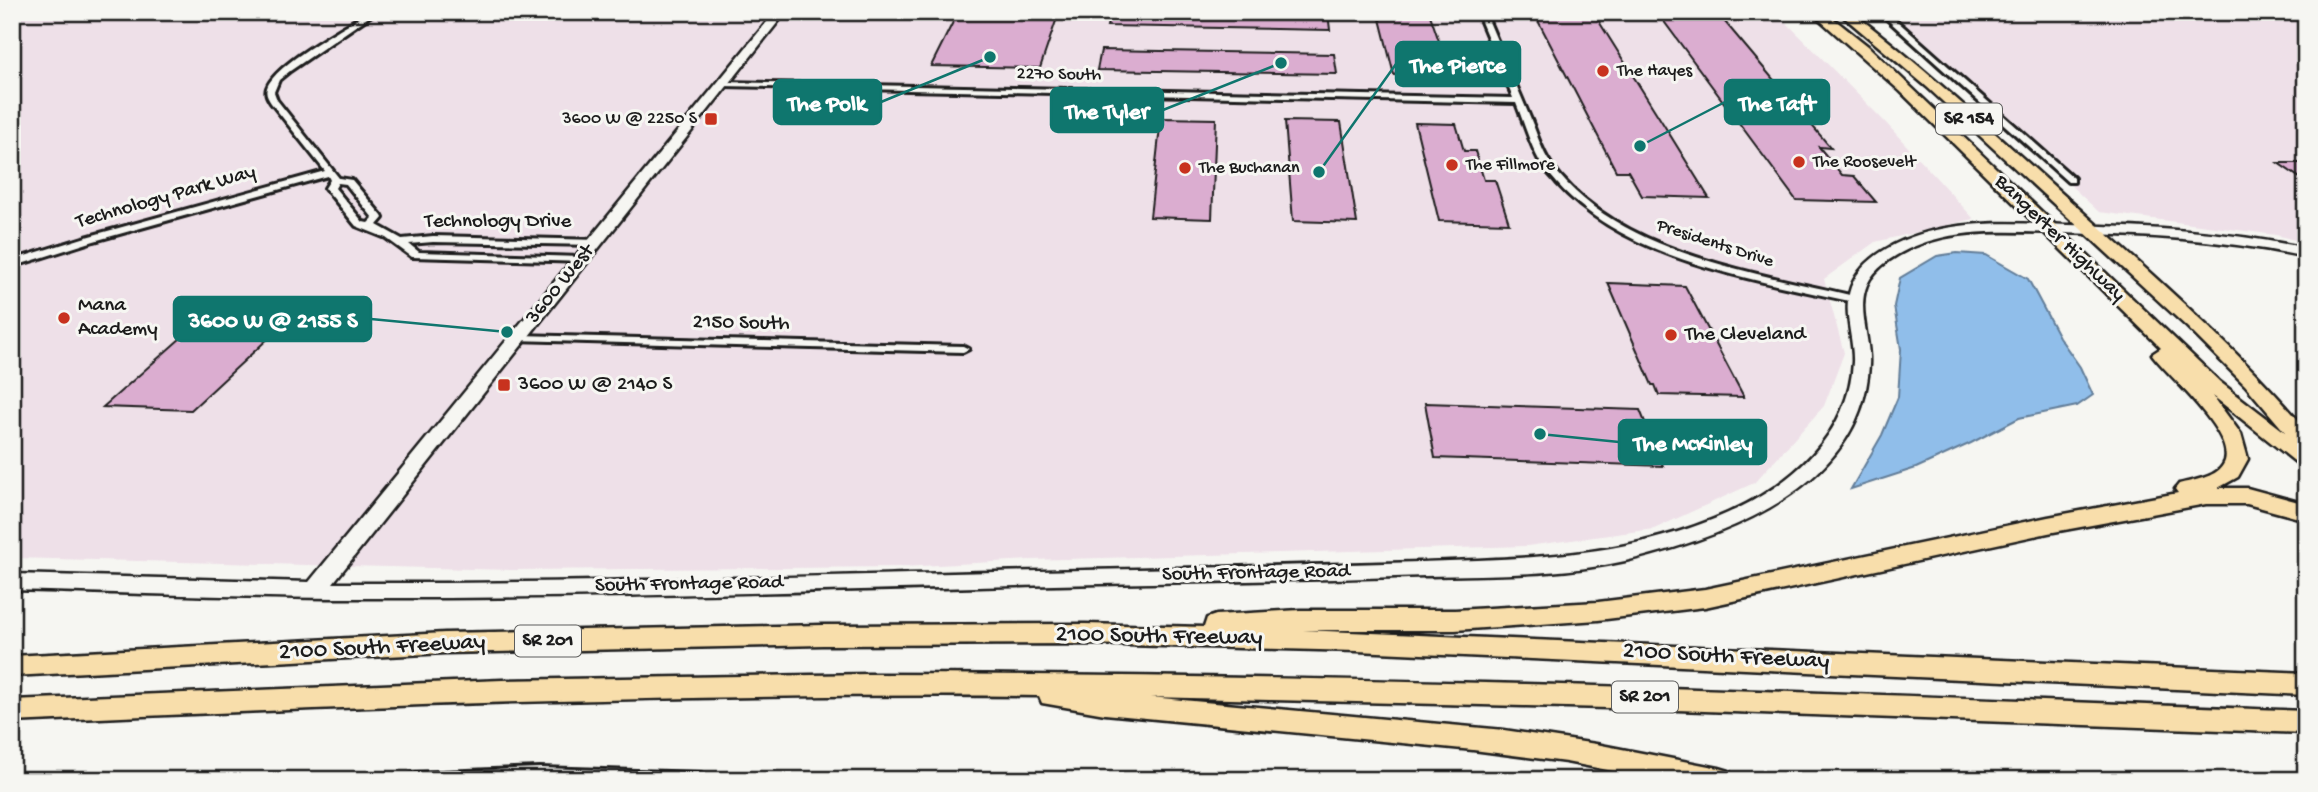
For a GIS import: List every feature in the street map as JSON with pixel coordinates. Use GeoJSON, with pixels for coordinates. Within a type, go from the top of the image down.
{"type":"FeatureCollection","features":[{"type":"Feature","properties":{"kind":"highway","name":"Bangerter Highway"},"geometry":{"type":"LineString","coordinates":[[1817,12],[1895,78],[2075,256],[2213,386],[2306,459]]}},
{"type":"Feature","properties":{"kind":"highway","name":"Bangerter Highway"},"geometry":{"type":"LineString","coordinates":[[1844,12],[1918,72],[2090,229],[2225,355],[2297,427],[2306,443]]}},
{"type":"Feature","properties":{"kind":"highway"},"geometry":{"type":"LineString","coordinates":[[2048,524],[2074,511],[2213,482],[2227,474],[2237,460],[2237,448],[2222,423],[2075,256]]}},
{"type":"Feature","properties":{"kind":"highway"},"geometry":{"type":"LineString","coordinates":[[1085,634],[1300,620],[1455,620],[1598,611],[1705,598],[2048,524],[2206,496],[2231,495],[2267,500],[2306,512]]}},
{"type":"Feature","properties":{"kind":"highway","name":"2100 South Freeway"},"geometry":{"type":"LineString","coordinates":[[12,666],[445,643],[810,635],[1085,634],[1494,646],[2306,684]]}},
{"type":"Feature","properties":{"kind":"highway"},"geometry":{"type":"LineString","coordinates":[[984,684],[1124,707],[1485,739],[1595,755],[1718,780]]}},
{"type":"Feature","properties":{"kind":"highway","name":"2100 South Freeway"},"geometry":{"type":"LineString","coordinates":[[12,711],[346,695],[984,684],[1198,686],[1688,698],[2306,722]]}},
{"type":"Feature","properties":{"kind":"street","name":"Technology Drive"},"geometry":{"type":"LineString","coordinates":[[372,225],[377,218],[349,182],[333,176],[275,103],[270,92],[272,85],[297,62],[373,12]]}},
{"type":"Feature","properties":{"kind":"street","name":"3600 West"},"geometry":{"type":"LineString","coordinates":[[315,590],[781,12]]}},
{"type":"Feature","properties":{"kind":"street","name":"Presidents Drive"},"geometry":{"type":"LineString","coordinates":[[1481,12],[1545,163],[1555,178],[1590,207],[1613,222],[1672,250],[1714,265],[1854,299]]}},
{"type":"Feature","properties":{"kind":"street"},"geometry":{"type":"LineString","coordinates":[[1882,12],[2070,180]]}},
{"type":"Feature","properties":{"kind":"street","name":"2270 South"},"geometry":{"type":"LineString","coordinates":[[723,84],[1519,101]]}},
{"type":"Feature","properties":{"kind":"street","name":"Technology Drive"},"geometry":{"type":"LineString","coordinates":[[333,176],[330,188],[360,224],[372,225],[401,242],[416,255],[581,260]]}},
{"type":"Feature","properties":{"kind":"street","name":"Technology Park Way"},"geometry":{"type":"LineString","coordinates":[[12,264],[53,250],[333,176]]}},
{"type":"Feature","properties":{"kind":"street"},"geometry":{"type":"LineString","coordinates":[[1854,299],[1864,275],[1887,255],[1933,235],[1972,231],[2047,228],[2207,234],[2306,253]]}},
{"type":"Feature","properties":{"kind":"street","name":"Technology Drive"},"geometry":{"type":"LineString","coordinates":[[401,242],[433,239],[595,242]]}},
{"type":"Feature","properties":{"kind":"street","name":"South Frontage Road"},"geometry":{"type":"LineString","coordinates":[[12,582],[315,590],[1303,573],[1549,565],[1618,556],[1691,536],[1750,512],[1801,480],[1835,443],[1854,403],[1861,367],[1854,299]]}},
{"type":"Feature","properties":{"kind":"street","name":"2150 South"},"geometry":{"type":"LineString","coordinates":[[518,338],[963,349]]}},
{"type":"Feature","properties":{"kind":"street"},"geometry":{"type":"LineString","coordinates":[[416,780],[540,775],[701,780]]}},
{"type":"Feature","properties":{"kind":"shaded area"},"geometry":{"type":"Polygon","coordinates":[[[12,12],[1776,12],[1885,122],[1974,219],[1875,242],[1824,279],[1844,353],[1824,406],[1754,483],[1654,529],[1527,546],[1030,560],[902,567],[512,570],[12,558],[12,12]]]}},
{"type":"Feature","properties":{"kind":"shaded area"},"geometry":{"type":"Polygon","coordinates":[[[1885,12],[2306,12],[2306,243],[2276,235],[2099,212],[1885,12]]]}},
{"type":"Feature","properties":{"kind":"water"},"geometry":{"type":"Polygon","coordinates":[[[1957,253],[1986,255],[2028,279],[2059,337],[2080,367],[2093,395],[2077,406],[2019,418],[1916,468],[1851,489],[1882,435],[1898,397],[1901,349],[1894,306],[1900,278],[1937,256],[1957,253]]]}},
{"type":"Feature","properties":{"kind":"building"},"geometry":{"type":"Polygon","coordinates":[[[958,12],[1059,12],[1040,68],[931,66],[958,12]]]}},
{"type":"Feature","properties":{"kind":"building"},"geometry":{"type":"Polygon","coordinates":[[[1111,12],[1328,13],[1330,30],[1107,26],[1111,12]]]}},
{"type":"Feature","properties":{"kind":"building"},"geometry":{"type":"Polygon","coordinates":[[[1593,12],[1709,198],[1642,196],[1628,171],[1616,171],[1534,13],[1593,12]]]}},
{"type":"Feature","properties":{"kind":"building"},"geometry":{"type":"Polygon","coordinates":[[[1657,12],[1707,12],[1710,16],[1720,16],[1831,148],[1819,147],[1842,175],[1854,176],[1876,202],[1796,200],[1657,12]]]}},
{"type":"Feature","properties":{"kind":"building"},"geometry":{"type":"Polygon","coordinates":[[[1379,15],[1430,15],[1451,76],[1394,75],[1379,15]]]}},
{"type":"Feature","properties":{"kind":"building"},"geometry":{"type":"Polygon","coordinates":[[[1101,50],[1334,54],[1337,74],[1097,70],[1101,50]]]}},
{"type":"Feature","properties":{"kind":"building","name":"The Buchanan"},"geometry":{"type":"Polygon","coordinates":[[[1161,118],[1216,119],[1212,219],[1150,217],[1161,118]]]}},
{"type":"Feature","properties":{"kind":"building"},"geometry":{"type":"Polygon","coordinates":[[[1285,121],[1341,122],[1357,223],[1293,221],[1285,121]]]}},
{"type":"Feature","properties":{"kind":"building","name":"The Fillmore"},"geometry":{"type":"Polygon","coordinates":[[[1415,123],[1456,124],[1464,151],[1475,151],[1484,180],[1495,180],[1509,223],[1439,221],[1415,123]]]}},
{"type":"Feature","properties":{"kind":"building"},"geometry":{"type":"Polygon","coordinates":[[[2278,163],[2306,163],[2306,182],[2278,163]]]}},
{"type":"Feature","properties":{"kind":"building","name":"The Cleveland"},"geometry":{"type":"Polygon","coordinates":[[[1608,283],[1685,286],[1744,397],[1659,395],[1655,385],[1652,385],[1608,283]]]}},
{"type":"Feature","properties":{"kind":"building"},"geometry":{"type":"Polygon","coordinates":[[[225,299],[283,301],[246,334],[272,335],[191,410],[103,407],[225,299]]]}},
{"type":"Feature","properties":{"kind":"building"},"geometry":{"type":"Polygon","coordinates":[[[1425,403],[1640,410],[1663,466],[1435,458],[1425,403]]]}},
{"type":"Feature","properties":{"kind":"place","name":"The Polk"},"geometry":{"type":"Point","coordinates":[990,57]}},
{"type":"Feature","properties":{"kind":"place","name":"The Tyler"},"geometry":{"type":"Point","coordinates":[1281,63]}},
{"type":"Feature","properties":{"kind":"place","name":"The Hayes"},"geometry":{"type":"Point","coordinates":[1603,71]}},
{"type":"Feature","properties":{"kind":"place","name":"3600 W @ 2250 S"},"geometry":{"type":"Point","coordinates":[711,119]}},
{"type":"Feature","properties":{"kind":"place","name":"The Taft"},"geometry":{"type":"Point","coordinates":[1640,146]}},
{"type":"Feature","properties":{"kind":"place","name":"The Roosevelt"},"geometry":{"type":"Point","coordinates":[1799,162]}},
{"type":"Feature","properties":{"kind":"place","name":"The Fillmore"},"geometry":{"type":"Point","coordinates":[1452,165]}},
{"type":"Feature","properties":{"kind":"place","name":"The Buchanan"},"geometry":{"type":"Point","coordinates":[1185,168]}},
{"type":"Feature","properties":{"kind":"place","name":"The Pierce"},"geometry":{"type":"Point","coordinates":[1319,172]}},
{"type":"Feature","properties":{"kind":"place","name":"Mana Academy"},"geometry":{"type":"Point","coordinates":[64,318]}},
{"type":"Feature","properties":{"kind":"place","name":"3600 W @ 2155 S"},"geometry":{"type":"Point","coordinates":[507,332]}},
{"type":"Feature","properties":{"kind":"place","name":"The Cleveland"},"geometry":{"type":"Point","coordinates":[1671,335]}},
{"type":"Feature","properties":{"kind":"place","name":"3600 W @ 2140 S"},"geometry":{"type":"Point","coordinates":[504,385]}},
{"type":"Feature","properties":{"kind":"place","name":"The McKinley"},"geometry":{"type":"Point","coordinates":[1540,434]}}]}
